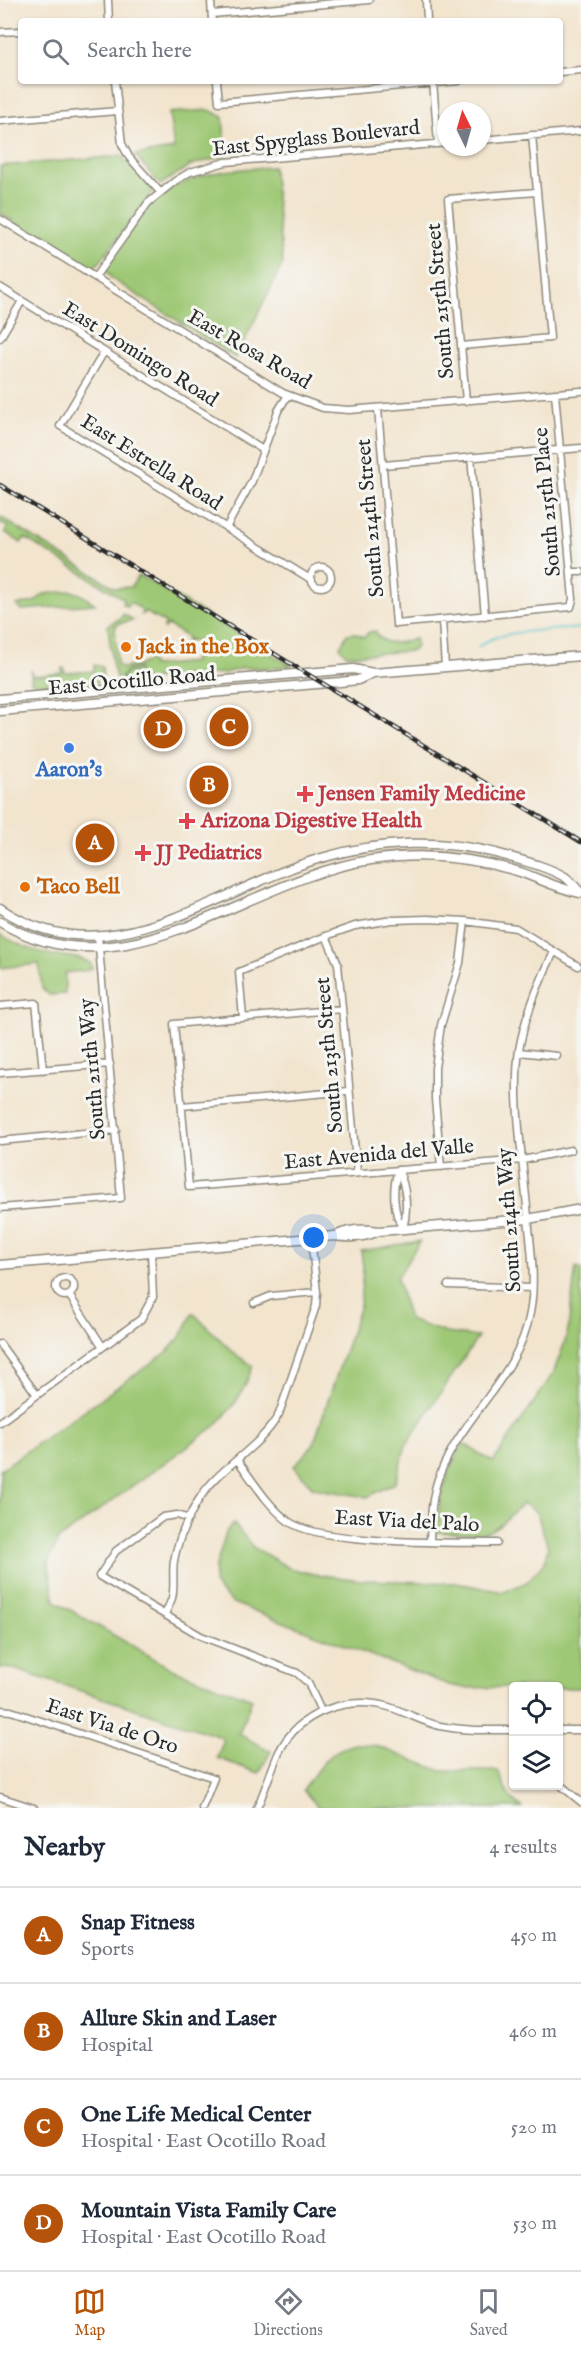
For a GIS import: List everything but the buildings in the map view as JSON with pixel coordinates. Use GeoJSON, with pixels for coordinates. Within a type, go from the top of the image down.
{"type":"FeatureCollection","features":[{"type":"Feature","properties":{"kind":"main road","name":"East Ocotillo Road"},"geometry":{"type":"LineString","coordinates":[[0,699],[353,669],[373,673],[581,656]]}},
{"type":"Feature","properties":{"kind":"main road","name":"East Ocotillo Road"},"geometry":{"type":"LineString","coordinates":[[0,711],[340,682],[357,680],[373,673]]}},
{"type":"Feature","properties":{"kind":"main road"},"geometry":{"type":"LineString","coordinates":[[41,707],[48,695]]}},
{"type":"Feature","properties":{"kind":"main road"},"geometry":{"type":"LineString","coordinates":[[0,908],[45,929],[98,936],[148,928],[294,867],[342,853],[380,846],[416,844],[452,845],[526,861],[566,878],[581,893]]}},
{"type":"Feature","properties":{"kind":"main road"},"geometry":{"type":"LineString","coordinates":[[0,922],[14,930],[46,941],[80,947],[125,946],[171,933],[322,870],[372,860],[425,856],[478,862],[522,873],[562,889],[581,893]]}},
{"type":"Feature","properties":{"kind":"main road"},"geometry":{"type":"LineString","coordinates":[[0,1265],[334,1236],[347,1230],[403,1230],[528,1220],[581,1209]]}},
{"type":"Feature","properties":{"kind":"street"},"geometry":{"type":"LineString","coordinates":[[108,0],[109,18]]}},
{"type":"Feature","properties":{"kind":"street"},"geometry":{"type":"LineString","coordinates":[[211,0],[212,17],[369,0]]}},
{"type":"Feature","properties":{"kind":"street"},"geometry":{"type":"LineString","coordinates":[[426,0],[428,18]]}},
{"type":"Feature","properties":{"kind":"street"},"geometry":{"type":"LineString","coordinates":[[0,32],[18,31]]}},
{"type":"Feature","properties":{"kind":"street"},"geometry":{"type":"LineString","coordinates":[[563,72],[581,70]]}},
{"type":"Feature","properties":{"kind":"street"},"geometry":{"type":"LineString","coordinates":[[115,84],[122,144],[129,157],[160,192]]}},
{"type":"Feature","properties":{"kind":"street"},"geometry":{"type":"LineString","coordinates":[[218,84],[219,102],[412,84]]}},
{"type":"Feature","properties":{"kind":"street"},"geometry":{"type":"LineString","coordinates":[[433,84],[437,132]]}},
{"type":"Feature","properties":{"kind":"street"},"geometry":{"type":"LineString","coordinates":[[0,121],[117,111]]}},
{"type":"Feature","properties":{"kind":"street"},"geometry":{"type":"LineString","coordinates":[[491,139],[581,131]]}},
{"type":"Feature","properties":{"kind":"street"},"geometry":{"type":"LineString","coordinates":[[461,346],[550,338],[532,135]]}},
{"type":"Feature","properties":{"kind":"street","name":"East Spyglass Boulevard"},"geometry":{"type":"LineString","coordinates":[[95,277],[137,217],[160,192],[190,172],[226,162],[437,144]]}},
{"type":"Feature","properties":{"kind":"street","name":"South 215th Street"},"geometry":{"type":"LineString","coordinates":[[466,401],[448,199],[537,192]]}},
{"type":"Feature","properties":{"kind":"street","name":"East Rosa Road"},"geometry":{"type":"LineString","coordinates":[[0,219],[288,395],[310,404],[336,410],[378,409],[581,391]]}},
{"type":"Feature","properties":{"kind":"street","name":"East Domingo Road"},"geometry":{"type":"LineString","coordinates":[[0,287],[263,450]]}},
{"type":"Feature","properties":{"kind":"street"},"geometry":{"type":"LineString","coordinates":[[0,338],[22,301]]}},
{"type":"Feature","properties":{"kind":"street","name":"East Estrella Road"},"geometry":{"type":"LineString","coordinates":[[104,352],[60,426],[312,580]]}},
{"type":"Feature","properties":{"kind":"street","name":"South 215th Place"},"geometry":{"type":"LineString","coordinates":[[485,616],[571,607],[573,599],[571,572],[555,393]]}},
{"type":"Feature","properties":{"kind":"street"},"geometry":{"type":"LineString","coordinates":[[225,528],[252,481],[278,411],[288,395]]}},
{"type":"Feature","properties":{"kind":"street","name":"South 214th Street"},"geometry":{"type":"LineString","coordinates":[[378,409],[396,624],[442,620]]}},
{"type":"Feature","properties":{"kind":"street"},"geometry":{"type":"LineString","coordinates":[[383,465],[581,448]]}},
{"type":"Feature","properties":{"kind":"street"},"geometry":{"type":"LineString","coordinates":[[445,667],[442,620],[485,616],[471,457]]}},
{"type":"Feature","properties":{"kind":"street"},"geometry":{"type":"LineString","coordinates":[[571,572],[581,572]]}},
{"type":"Feature","properties":{"kind":"street"},"geometry":{"type":"LineString","coordinates":[[243,1018],[239,972],[326,936],[356,926],[392,920],[465,921],[516,928],[578,966]]}},
{"type":"Feature","properties":{"kind":"street"},"geometry":{"type":"LineString","coordinates":[[441,1167],[435,1099],[435,1068],[441,1025],[460,963],[465,921]]}},
{"type":"Feature","properties":{"kind":"street","name":"South 211th Way"},"geometry":{"type":"LineString","coordinates":[[0,1208],[121,1198],[98,936]]}},
{"type":"Feature","properties":{"kind":"street","name":"South 213th Street"},"geometry":{"type":"LineString","coordinates":[[326,936],[338,964],[357,1173]]}},
{"type":"Feature","properties":{"kind":"street","name":"South 214th Way"},"geometry":{"type":"LineString","coordinates":[[430,1541],[432,1504],[439,1474],[452,1449],[514,1359],[528,1321],[532,1288],[517,1095],[519,1052],[527,1014],[554,952]]}},
{"type":"Feature","properties":{"kind":"street"},"geometry":{"type":"LineString","coordinates":[[0,1006],[36,1003],[43,1070]]}},
{"type":"Feature","properties":{"kind":"street"},"geometry":{"type":"LineString","coordinates":[[342,1009],[174,1024],[182,1106],[349,1091]]}},
{"type":"Feature","properties":{"kind":"street"},"geometry":{"type":"LineString","coordinates":[[519,1052],[557,1056]]}},
{"type":"Feature","properties":{"kind":"street"},"geometry":{"type":"LineString","coordinates":[[0,1073],[110,1064]]}},
{"type":"Feature","properties":{"kind":"street","name":"East Avenida del Valle"},"geometry":{"type":"LineString","coordinates":[[182,1106],[189,1187],[523,1160],[571,1150]]}},
{"type":"Feature","properties":{"kind":"street"},"geometry":{"type":"LineString","coordinates":[[0,1141],[116,1130]]}},
{"type":"Feature","properties":{"kind":"street"},"geometry":{"type":"LineString","coordinates":[[398,1170],[404,1181],[406,1218],[403,1230]]}},
{"type":"Feature","properties":{"kind":"street"},"geometry":{"type":"LineString","coordinates":[[165,1615],[173,1596],[174,1558],[189,1519],[206,1489],[271,1429],[279,1414],[316,1306],[317,1292],[311,1238]]}},
{"type":"Feature","properties":{"kind":"street"},"geometry":{"type":"LineString","coordinates":[[0,1422],[141,1319],[151,1305],[154,1289],[151,1251]]}},
{"type":"Feature","properties":{"kind":"street"},"geometry":{"type":"LineString","coordinates":[[448,1285],[532,1288]]}},
{"type":"Feature","properties":{"kind":"street"},"geometry":{"type":"LineString","coordinates":[[254,1303],[271,1296],[317,1292]]}},
{"type":"Feature","properties":{"kind":"street"},"geometry":{"type":"LineString","coordinates":[[69,1295],[104,1347]]}},
{"type":"Feature","properties":{"kind":"street"},"geometry":{"type":"LineString","coordinates":[[0,1344],[37,1395]]}},
{"type":"Feature","properties":{"kind":"street","name":"East Via del Palo"},"geometry":{"type":"LineString","coordinates":[[238,1461],[277,1512],[288,1522],[300,1528],[316,1533],[378,1540],[497,1543]]}},
{"type":"Feature","properties":{"kind":"street"},"geometry":{"type":"LineString","coordinates":[[189,1519],[177,1515],[163,1517],[116,1551],[99,1576],[201,1636],[297,1673],[308,1683],[321,1711]]}},
{"type":"Feature","properties":{"kind":"street"},"geometry":{"type":"LineString","coordinates":[[258,1808],[280,1752],[297,1729],[321,1711],[344,1704],[369,1703],[389,1707],[437,1725],[463,1730],[509,1730]]}},
{"type":"Feature","properties":{"kind":"street","name":"East Via de Oro"},"geometry":{"type":"LineString","coordinates":[[0,1710],[22,1715],[214,1778],[202,1808]]}},
{"type":"Feature","properties":{"kind":"street"},"geometry":{"type":"LineString","coordinates":[[563,1730],[581,1730]]}},
{"type":"Feature","properties":{"kind":"street"},"geometry":{"type":"LineString","coordinates":[[563,1787],[581,1802]]}},
{"type":"Feature","properties":{"kind":"street"},"geometry":{"type":"LineString","coordinates":[[0,1797],[34,1808]]}},
{"type":"Feature","properties":{"kind":"green space"},"geometry":{"type":"Polygon","coordinates":[[[209,110],[223,117],[226,156],[191,165],[160,185],[135,155],[174,149],[169,113],[209,110]]]}},
{"type":"Feature","properties":{"kind":"green space"},"geometry":{"type":"Polygon","coordinates":[[[121,156],[154,190],[99,263],[93,267],[83,264],[0,213],[0,166],[121,156]]]}},
{"type":"Feature","properties":{"kind":"green space"},"geometry":{"type":"Polygon","coordinates":[[[273,167],[283,263],[236,358],[112,279],[106,271],[108,259],[136,221],[168,191],[195,178],[210,174],[273,167]]]}},
{"type":"Feature","properties":{"kind":"green space"},"geometry":{"type":"Polygon","coordinates":[[[0,517],[115,588],[131,587],[139,575],[292,666],[242,668],[225,673],[124,681],[121,679],[127,672],[138,671],[138,666],[150,660],[153,666],[194,662],[194,655],[200,645],[190,639],[186,643],[187,637],[168,625],[164,629],[165,623],[145,612],[141,615],[142,610],[130,602],[127,606],[122,604],[124,599],[25,538],[21,543],[5,532],[8,527],[0,523],[0,517]]]}},
{"type":"Feature","properties":{"kind":"green space"},"geometry":{"type":"Polygon","coordinates":[[[71,591],[95,604],[22,610],[16,605],[34,602],[44,594],[71,591]]]}},
{"type":"Feature","properties":{"kind":"green space"},"geometry":{"type":"Polygon","coordinates":[[[123,614],[133,620],[118,624],[115,628],[117,664],[121,668],[136,666],[136,669],[127,670],[120,678],[116,678],[108,625],[123,614]]]}},
{"type":"Feature","properties":{"kind":"green space"},"geometry":{"type":"Polygon","coordinates":[[[376,631],[377,636],[387,642],[398,643],[415,639],[417,646],[412,651],[353,655],[346,655],[340,647],[347,634],[355,633],[364,637],[369,632],[376,631]]]}},
{"type":"Feature","properties":{"kind":"green space"},"geometry":{"type":"Polygon","coordinates":[[[94,665],[102,667],[103,679],[100,678],[97,683],[35,685],[31,681],[31,670],[33,676],[62,673],[62,668],[65,673],[94,671],[94,665]]]}},
{"type":"Feature","properties":{"kind":"green space"},"geometry":{"type":"Polygon","coordinates":[[[0,934],[40,952],[82,959],[91,964],[92,968],[65,973],[65,994],[49,995],[42,988],[39,964],[0,968],[0,934]]]}},
{"type":"Feature","properties":{"kind":"green space"},"geometry":{"type":"Polygon","coordinates":[[[420,1241],[397,1278],[409,1320],[446,1333],[478,1337],[406,1445],[395,1483],[367,1497],[312,1487],[294,1466],[313,1445],[360,1306],[363,1267],[361,1251],[420,1241]]]}},
{"type":"Feature","properties":{"kind":"green space"},"geometry":{"type":"Polygon","coordinates":[[[576,1268],[581,1270],[581,1688],[563,1688],[563,1682],[509,1682],[509,1687],[465,1688],[449,1685],[233,1603],[219,1591],[214,1583],[215,1569],[227,1530],[234,1524],[253,1547],[289,1568],[314,1574],[361,1580],[457,1583],[504,1592],[527,1582],[544,1563],[548,1547],[537,1513],[523,1503],[493,1529],[477,1534],[467,1534],[437,1532],[439,1508],[452,1464],[463,1443],[493,1462],[553,1374],[567,1336],[576,1268]]]}},
{"type":"Feature","properties":{"kind":"green space"},"geometry":{"type":"Polygon","coordinates":[[[193,1313],[236,1355],[253,1366],[238,1399],[214,1427],[58,1540],[48,1562],[55,1601],[172,1669],[252,1699],[239,1734],[271,1751],[259,1773],[217,1758],[223,1742],[221,1737],[14,1669],[0,1668],[0,1470],[167,1352],[181,1336],[193,1313]]]}},
{"type":"Feature","properties":{"kind":"green space"},"geometry":{"type":"Polygon","coordinates":[[[355,1744],[374,1745],[441,1771],[498,1771],[509,1796],[523,1808],[319,1808],[303,1790],[324,1761],[337,1751],[355,1744]]]}},
{"type":"Feature","properties":{"kind":"waterway"},"geometry":{"type":"LineString","coordinates":[[478,647],[499,636],[513,633],[581,628]]}},
{"type":"Feature","properties":{"kind":"railway"},"geometry":{"type":"LineString","coordinates":[[0,485],[581,842]]}},
{"type":"Feature","properties":{"kind":"place","name":"Jack in the Box"},"geometry":{"type":"Point","coordinates":[126,647]}},
{"type":"Feature","properties":{"kind":"place","name":"One Life Medical Center"},"geometry":{"type":"Point","coordinates":[229,727]}},
{"type":"Feature","properties":{"kind":"place","name":"Mountain Vista Family Care"},"geometry":{"type":"Point","coordinates":[163,729]}},
{"type":"Feature","properties":{"kind":"place","name":"Aaron's"},"geometry":{"type":"Point","coordinates":[69,748]}},
{"type":"Feature","properties":{"kind":"place","name":"Allure Skin and Laser"},"geometry":{"type":"Point","coordinates":[209,785]}},
{"type":"Feature","properties":{"kind":"place","name":"Jensen Family Medicine"},"geometry":{"type":"Point","coordinates":[305,794]}},
{"type":"Feature","properties":{"kind":"place","name":"Arizona Digestive Health"},"geometry":{"type":"Point","coordinates":[187,821]}},
{"type":"Feature","properties":{"kind":"place","name":"Snap Fitness"},"geometry":{"type":"Point","coordinates":[95,843]}},
{"type":"Feature","properties":{"kind":"place","name":"JJ Pediatrics"},"geometry":{"type":"Point","coordinates":[143,853]}},
{"type":"Feature","properties":{"kind":"place","name":"Taco Bell"},"geometry":{"type":"Point","coordinates":[25,887]}}]}
